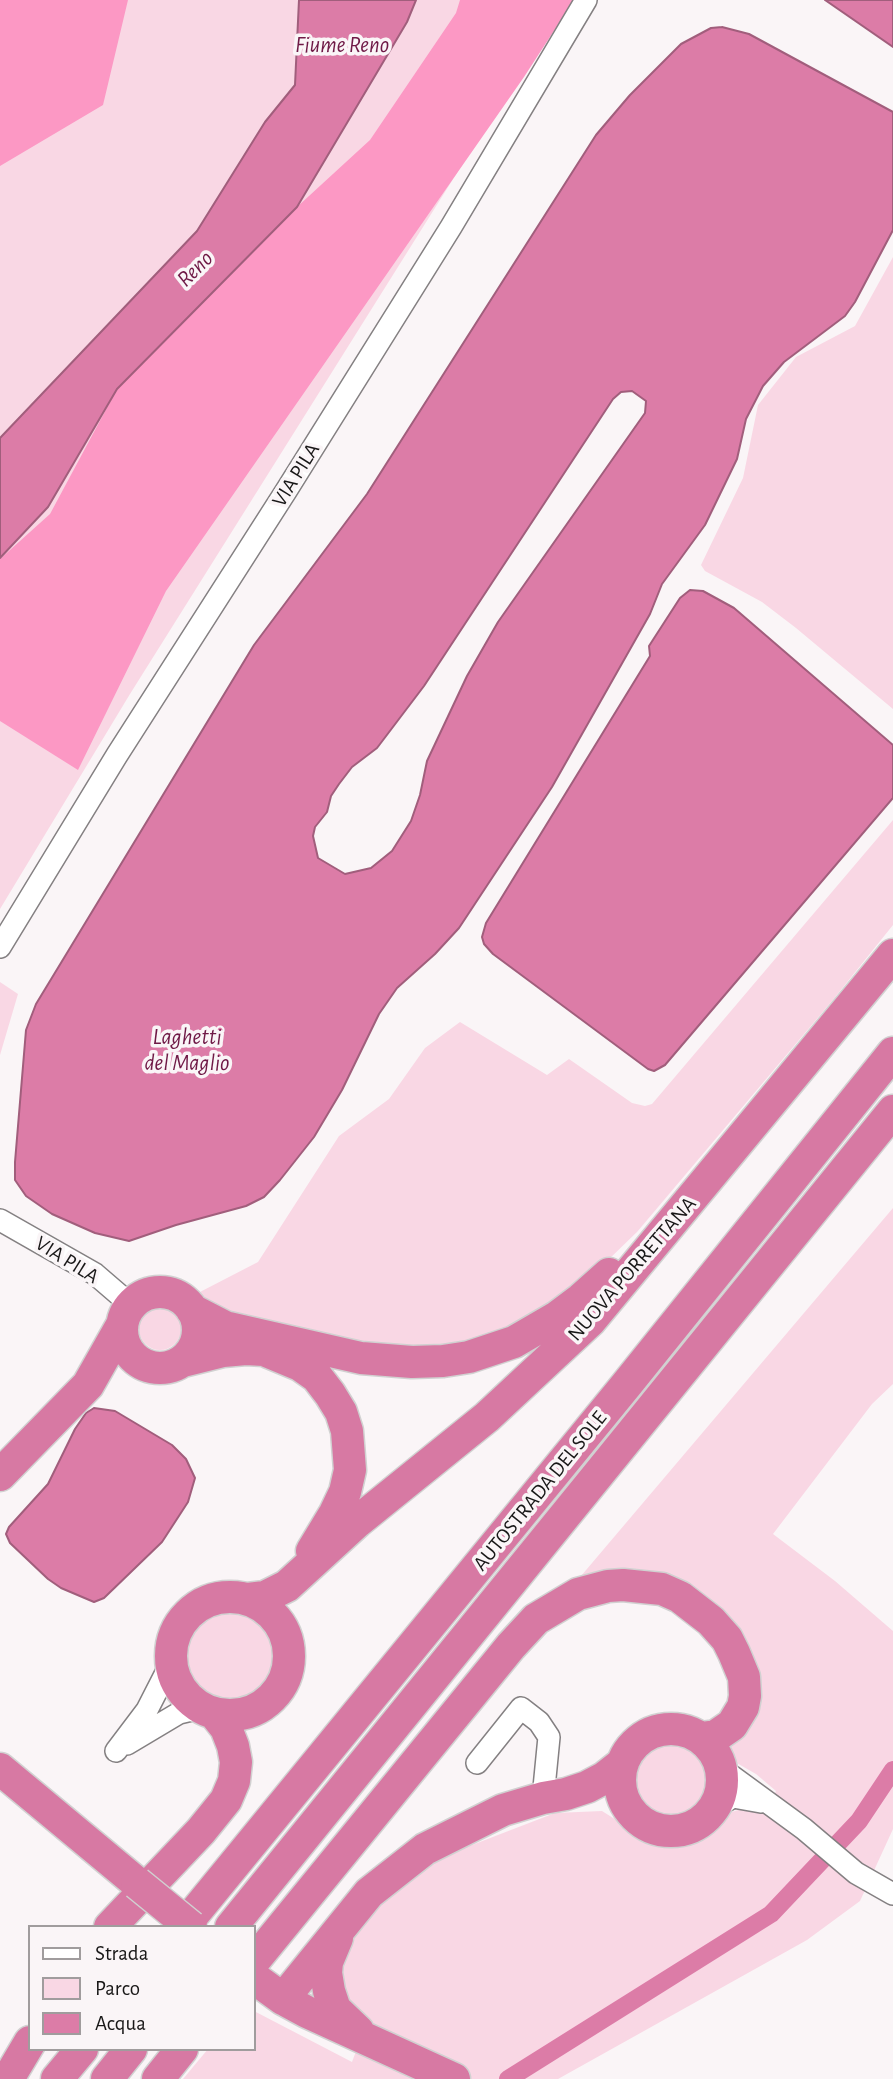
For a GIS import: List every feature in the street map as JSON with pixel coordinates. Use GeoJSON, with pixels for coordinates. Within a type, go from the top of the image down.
{"type":"FeatureCollection","features":[{"type":"Feature","properties":{"kind":"highway","name":"NUOVA PORRETTANA"},"geometry":{"type":"LineString","coordinates":[[334,1545],[358,1522],[487,1417],[590,1321],[893,955]]}},
{"type":"Feature","properties":{"kind":"highway","name":"AUTOSTRADA DEL SOLE"},"geometry":{"type":"LineString","coordinates":[[185,1925],[592,1427],[893,1053]]}},
{"type":"Feature","properties":{"kind":"highway","name":"AUTOSTRADA DEL SOLE"},"geometry":{"type":"LineString","coordinates":[[233,1925],[893,1111]]}},
{"type":"Feature","properties":{"kind":"highway"},"geometry":{"type":"LineString","coordinates":[[0,1475],[88,1385],[126,1315],[148,1293],[158,1292],[178,1297],[192,1310],[225,1327],[361,1358],[412,1362],[469,1357],[514,1342],[557,1317],[581,1299],[698,1193]]}},
{"type":"Feature","properties":{"kind":"highway"},"geometry":{"type":"LineString","coordinates":[[183,1361],[196,1343],[198,1332],[197,1320],[192,1310]]}},
{"type":"Feature","properties":{"kind":"highway"},"geometry":{"type":"LineString","coordinates":[[126,1315],[122,1337],[133,1358],[143,1365]]}},
{"type":"Feature","properties":{"kind":"highway"},"geometry":{"type":"LineString","coordinates":[[88,1385],[116,1371],[143,1365],[164,1368],[223,1351],[246,1349],[264,1350],[292,1361],[317,1377],[341,1412],[350,1452],[350,1470],[345,1492],[323,1535],[287,1586]]}},
{"type":"Feature","properties":{"kind":"highway"},"geometry":{"type":"LineString","coordinates":[[112,1925],[201,1831],[226,1800],[234,1781],[236,1762],[226,1728],[186,1697],[176,1682],[170,1665],[170,1647],[175,1631],[191,1611],[214,1599],[264,1597],[287,1586],[334,1545]]}},
{"type":"Feature","properties":{"kind":"highway"},"geometry":{"type":"LineString","coordinates":[[207,1711],[233,1716],[250,1712],[266,1704],[279,1690],[287,1674],[287,1639],[301,1600],[334,1545]]}},
{"type":"Feature","properties":{"kind":"highway"},"geometry":{"type":"LineString","coordinates":[[264,1982],[517,1639],[536,1619],[578,1594],[623,1585],[662,1589],[680,1597],[711,1621],[727,1639],[744,1677],[743,1707],[733,1725],[716,1736],[701,1738]]}},
{"type":"Feature","properties":{"kind":"highway"},"geometry":{"type":"LineString","coordinates":[[248,1599],[265,1608],[278,1621],[287,1639]]}},
{"type":"Feature","properties":{"kind":"highway"},"geometry":{"type":"LineString","coordinates":[[656,1731],[687,1731],[701,1738],[717,1757],[722,1769],[723,1783],[716,1807],[700,1823],[685,1830],[669,1832],[653,1828],[639,1820],[628,1808],[622,1794],[620,1778],[630,1749],[642,1738],[656,1731]]}},
{"type":"Feature","properties":{"kind":"highway"},"geometry":{"type":"LineString","coordinates":[[264,1982],[343,1925],[369,1894],[425,1849],[503,1810],[555,1796],[604,1778],[623,1763]]}},
{"type":"Feature","properties":{"kind":"highway"},"geometry":{"type":"LineString","coordinates":[[0,1769],[189,1925]]}},
{"type":"Feature","properties":{"kind":"highway"},"geometry":{"type":"LineString","coordinates":[[555,1796],[606,1800],[628,1808]]}},
{"type":"Feature","properties":{"kind":"highway"},"geometry":{"type":"LineString","coordinates":[[343,1925],[327,1962],[329,1991],[335,2008],[346,2021],[370,2040]]}},
{"type":"Feature","properties":{"kind":"highway"},"geometry":{"type":"LineString","coordinates":[[264,1982],[370,2040],[452,2078]]}},
{"type":"Feature","properties":{"kind":"highway"},"geometry":{"type":"LineString","coordinates":[[8,2079],[28,2045]]}},
{"type":"Feature","properties":{"kind":"highway"},"geometry":{"type":"LineString","coordinates":[[58,2079],[80,2051]]}},
{"type":"Feature","properties":{"kind":"highway"},"geometry":{"type":"LineString","coordinates":[[107,2079],[129,2051]]}},
{"type":"Feature","properties":{"kind":"highway"},"geometry":{"type":"LineString","coordinates":[[158,2079],[180,2051]]}},
{"type":"Feature","properties":{"kind":"street","name":"VIA PILA"},"geometry":{"type":"LineString","coordinates":[[0,947],[117,755],[451,227],[586,0]]}},
{"type":"Feature","properties":{"kind":"street","name":"VIA PILA"},"geometry":{"type":"LineString","coordinates":[[0,1220],[94,1274],[126,1315]]}},
{"type":"Feature","properties":{"kind":"street"},"geometry":{"type":"LineString","coordinates":[[170,1665],[147,1710],[116,1751],[179,1713],[207,1711]]}},
{"type":"Feature","properties":{"kind":"street"},"geometry":{"type":"LineString","coordinates":[[477,1763],[521,1707],[539,1722],[549,1737],[555,1796]]}},
{"type":"Feature","properties":{"kind":"street"},"geometry":{"type":"LineString","coordinates":[[722,1769],[816,1839],[856,1873],[893,1894]]}},
{"type":"Feature","properties":{"kind":"street"},"geometry":{"type":"LineString","coordinates":[[716,1807],[733,1797],[766,1803]]}},
{"type":"Feature","properties":{"kind":"green space"},"geometry":{"type":"Polygon","coordinates":[[[0,0],[568,0],[130,694],[0,909],[0,0]]]}},
{"type":"Feature","properties":{"kind":"green space"},"geometry":{"type":"Polygon","coordinates":[[[893,257],[893,709],[762,602],[705,571],[701,565],[743,478],[758,405],[796,357],[855,326],[893,257]]]}},
{"type":"Feature","properties":{"kind":"green space"},"geometry":{"type":"Polygon","coordinates":[[[893,820],[893,925],[637,1232],[574,1293],[483,1342],[408,1352],[238,1321],[201,1299],[198,1293],[258,1262],[339,1136],[389,1099],[425,1048],[460,1022],[547,1075],[569,1059],[632,1103],[645,1106],[652,1104],[893,820]]]}},
{"type":"Feature","properties":{"kind":"green space"},"geometry":{"type":"Polygon","coordinates":[[[0,982],[18,994],[0,1055],[0,982]]]}},
{"type":"Feature","properties":{"kind":"green space"},"geometry":{"type":"Polygon","coordinates":[[[893,1208],[893,1384],[872,1404],[773,1534],[835,1581],[893,1631],[893,1829],[860,1901],[807,1940],[558,2079],[183,2079],[206,2051],[256,2051],[256,2012],[352,2062],[368,2019],[342,1993],[340,1950],[415,1867],[555,1813],[602,1811],[648,1840],[673,1844],[695,1837],[722,1815],[748,1807],[765,1812],[776,1791],[756,1774],[735,1762],[727,1750],[750,1668],[629,1572],[581,1576],[893,1208]]]}},
{"type":"Feature","properties":{"kind":"green space"},"geometry":{"type":"Polygon","coordinates":[[[160,1308],[175,1314],[181,1329],[175,1344],[160,1350],[145,1344],[139,1329],[145,1314],[160,1308]]]}},
{"type":"Feature","properties":{"kind":"green space"},"geometry":{"type":"Polygon","coordinates":[[[230,1612],[247,1615],[262,1625],[272,1640],[275,1657],[272,1674],[262,1689],[247,1699],[230,1702],[213,1699],[198,1689],[188,1674],[185,1657],[188,1640],[198,1625],[213,1615],[230,1612]]]}},
{"type":"Feature","properties":{"kind":"green space"},"geometry":{"type":"Polygon","coordinates":[[[662,1742],[676,1742],[690,1748],[700,1758],[706,1779],[700,1800],[690,1810],[676,1816],[662,1816],[648,1810],[638,1800],[632,1786],[632,1772],[638,1758],[648,1748],[662,1742]]]}},
{"type":"Feature","properties":{"kind":"shaded area"},"geometry":{"type":"Polygon","coordinates":[[[0,0],[128,0],[103,105],[0,166],[0,0]]]}},
{"type":"Feature","properties":{"kind":"shaded area"},"geometry":{"type":"Polygon","coordinates":[[[460,0],[574,0],[524,77],[166,591],[78,770],[0,721],[0,559],[50,514],[117,389],[297,207],[370,140],[456,13],[460,0]]]}},
{"type":"Feature","properties":{"kind":"water","name":"Fiume Reno"},"geometry":{"type":"Polygon","coordinates":[[[299,0],[416,0],[407,22],[297,207],[117,389],[48,507],[0,558],[0,438],[197,231],[265,122],[295,85],[299,0]]]}},
{"type":"Feature","properties":{"kind":"water"},"geometry":{"type":"Polygon","coordinates":[[[825,0],[893,0],[893,47],[825,0]]]}},
{"type":"Feature","properties":{"kind":"water","name":"Laghetti del Maglio"},"geometry":{"type":"Polygon","coordinates":[[[722,27],[749,34],[893,112],[893,230],[855,302],[845,316],[784,362],[763,386],[746,419],[737,459],[705,525],[662,584],[650,614],[552,787],[459,928],[397,988],[379,1014],[342,1090],[314,1137],[280,1180],[264,1197],[246,1206],[129,1241],[95,1233],[52,1214],[26,1196],[15,1180],[26,1030],[36,1004],[254,645],[367,494],[596,135],[630,95],[681,44],[711,28],[722,27]],[[632,391],[621,392],[613,399],[424,686],[377,748],[352,767],[331,796],[327,812],[315,827],[313,836],[318,858],[345,874],[371,868],[392,851],[411,821],[427,761],[467,676],[498,622],[645,413],[646,401],[632,391]]]}},
{"type":"Feature","properties":{"kind":"water"},"geometry":{"type":"Polygon","coordinates":[[[690,590],[703,591],[734,608],[893,745],[893,798],[665,1065],[654,1071],[493,954],[484,944],[482,937],[486,923],[650,656],[649,646],[680,598],[690,590]]]}},
{"type":"Feature","properties":{"kind":"water"},"geometry":{"type":"Polygon","coordinates":[[[94,1408],[115,1411],[172,1445],[186,1459],[195,1478],[188,1502],[162,1542],[104,1598],[94,1602],[61,1588],[48,1579],[10,1543],[6,1534],[9,1527],[48,1484],[75,1429],[86,1413],[94,1408]]]}},
{"type":"Feature","properties":{"kind":"waterway"},"geometry":{"type":"LineString","coordinates":[[508,2079],[771,1914],[859,1821],[893,1770]]}},
{"type":"Feature","properties":{"kind":"water label","name":"Reno"},"geometry":{"type":"Point","coordinates":[195,269]}}]}
